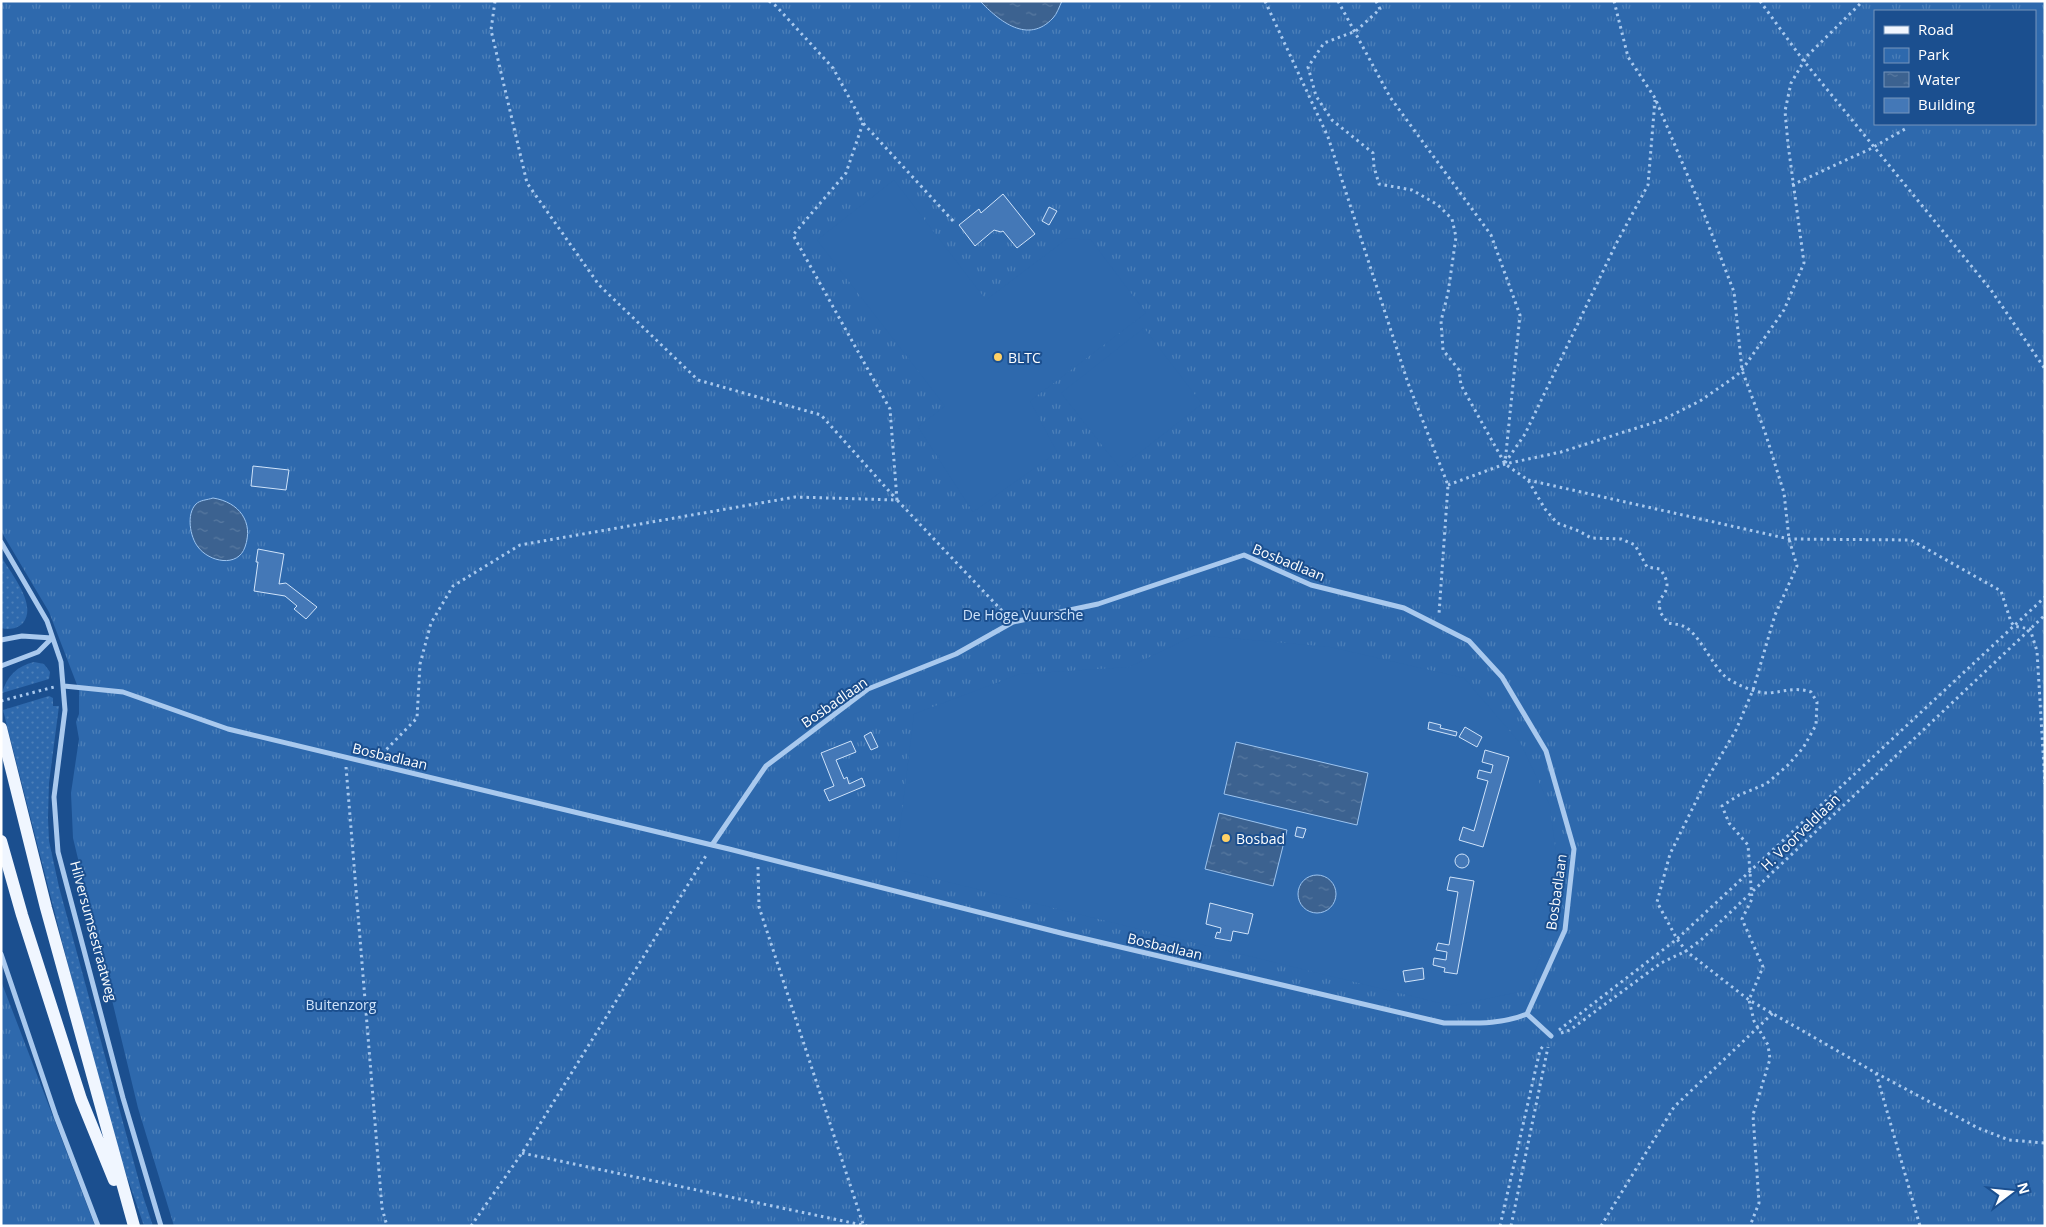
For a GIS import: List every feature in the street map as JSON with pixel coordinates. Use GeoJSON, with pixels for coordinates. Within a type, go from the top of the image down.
{"type":"FeatureCollection","features":[{"type":"Feature","properties":{"kind":"main road"},"geometry":{"type":"LineString","coordinates":[[1,728],[46,908],[133,1226]]}},
{"type":"Feature","properties":{"kind":"main road"},"geometry":{"type":"LineString","coordinates":[[1,840],[22,916],[81,1099],[133,1226]]}},
{"type":"Feature","properties":{"kind":"street","name":"Hilversumsestraatweg"},"geometry":{"type":"LineString","coordinates":[[1,542],[46,620],[61,662],[65,710],[54,797],[58,852],[123,1098],[161,1226]]}},
{"type":"Feature","properties":{"kind":"street","name":"Bosbadlaan"},"geometry":{"type":"LineString","coordinates":[[64,686],[122,692],[228,729],[757,857],[1055,932],[1444,1023],[1483,1024],[1513,1020],[1527,1014],[1565,930],[1574,848],[1546,752],[1502,677],[1469,641],[1404,608],[1311,585],[1244,555],[1098,604],[1013,622],[956,654],[868,689],[766,766],[712,846]]}},
{"type":"Feature","properties":{"kind":"street"},"geometry":{"type":"LineString","coordinates":[[1,640],[22,636],[52,638]]}},
{"type":"Feature","properties":{"kind":"street"},"geometry":{"type":"LineString","coordinates":[[1,666],[38,652],[52,638]]}},
{"type":"Feature","properties":{"kind":"street"},"geometry":{"type":"LineString","coordinates":[[1,954],[53,1107],[98,1226]]}},
{"type":"Feature","properties":{"kind":"street"},"geometry":{"type":"LineString","coordinates":[[1527,1014],[1550,1036]]}},
{"type":"Feature","properties":{"kind":"path"},"geometry":{"type":"LineString","coordinates":[[495,1],[492,30],[527,183],[599,285],[698,380],[821,415],[897,500],[1013,622]]}},
{"type":"Feature","properties":{"kind":"path"},"geometry":{"type":"LineString","coordinates":[[769,1],[776,6],[832,68],[863,123],[954,222]]}},
{"type":"Feature","properties":{"kind":"path"},"geometry":{"type":"LineString","coordinates":[[1265,1],[1328,137],[1408,383],[1448,485],[1438,625]]}},
{"type":"Feature","properties":{"kind":"path"},"geometry":{"type":"LineString","coordinates":[[1338,1],[1356,31],[1390,97],[1491,235],[1520,315],[1505,464]]}},
{"type":"Feature","properties":{"kind":"path"},"geometry":{"type":"LineString","coordinates":[[1376,1],[1380,9],[1356,31],[1324,42],[1308,67],[1316,96],[1332,120],[1373,153],[1374,167],[1380,184],[1412,190],[1438,204],[1452,219],[1456,237],[1448,293],[1441,321],[1444,350],[1459,370],[1461,385],[1505,464],[1528,480],[1789,539],[1911,540],[2001,591],[2010,622],[2014,626],[2030,629],[2037,651],[2045,784]]}},
{"type":"Feature","properties":{"kind":"path"},"geometry":{"type":"LineString","coordinates":[[1614,1],[1628,57],[1655,98],[1706,219],[1734,292],[1742,370],[1765,432],[1784,493],[1789,539],[1796,566],[1775,615],[1753,690],[1736,730],[1706,781],[1670,854],[1657,902],[1677,940],[1686,951],[1749,1000],[1876,1073],[1978,1128],[2009,1140],[2045,1143]]}},
{"type":"Feature","properties":{"kind":"path"},"geometry":{"type":"LineString","coordinates":[[1760,1],[1803,60],[1991,290],[2045,370]]}},
{"type":"Feature","properties":{"kind":"path"},"geometry":{"type":"LineString","coordinates":[[1448,485],[1505,464],[1561,452],[1662,420],[1700,401],[1742,370],[1784,310],[1804,263],[1792,185],[1785,111],[1791,83],[1803,60],[1863,1]]}},
{"type":"Feature","properties":{"kind":"path"},"geometry":{"type":"LineString","coordinates":[[1505,464],[1524,434],[1616,244],[1648,185],[1655,98]]}},
{"type":"Feature","properties":{"kind":"path"},"geometry":{"type":"LineString","coordinates":[[863,123],[846,173],[793,235],[890,408],[897,500]]}},
{"type":"Feature","properties":{"kind":"path"},"geometry":{"type":"LineString","coordinates":[[1792,185],[1874,146],[1905,128]]}},
{"type":"Feature","properties":{"kind":"path"},"geometry":{"type":"LineString","coordinates":[[1528,480],[1545,510],[1557,523],[1579,531],[1591,538],[1621,540],[1636,545],[1647,567],[1660,569],[1668,579],[1667,591],[1659,600],[1660,612],[1668,623],[1684,626],[1696,638],[1713,664],[1728,679],[1753,690],[1769,693],[1799,688],[1811,692],[1817,702],[1816,725],[1803,748],[1788,765],[1766,784],[1739,795],[1722,806],[1729,823],[1748,845],[1752,899],[1742,919],[1763,967],[1749,1000],[1754,1022],[1768,1045],[1770,1059],[1752,1115],[1759,1202],[1750,1226]]}},
{"type":"Feature","properties":{"kind":"path"},"geometry":{"type":"LineString","coordinates":[[372,763],[417,718],[420,664],[431,623],[454,586],[520,545],[795,496],[897,500]]}},
{"type":"Feature","properties":{"kind":"path"},"geometry":{"type":"LineString","coordinates":[[1500,1226],[1540,1050],[1550,1036],[1677,940],[2045,597]]}},
{"type":"Feature","properties":{"kind":"path","name":"H. Voorveldlaan"},"geometry":{"type":"LineString","coordinates":[[1550,1036],[1570,1030],[1661,963],[1686,951],[1701,940],[2045,615]]}},
{"type":"Feature","properties":{"kind":"path"},"geometry":{"type":"LineString","coordinates":[[1,701],[50,687],[64,686]]}},
{"type":"Feature","properties":{"kind":"path"},"geometry":{"type":"LineString","coordinates":[[345,757],[382,1208],[387,1226]]}},
{"type":"Feature","properties":{"kind":"path"},"geometry":{"type":"LineString","coordinates":[[471,1226],[522,1153],[712,846]]}},
{"type":"Feature","properties":{"kind":"path"},"geometry":{"type":"LineString","coordinates":[[757,857],[759,907],[863,1224]]}},
{"type":"Feature","properties":{"kind":"path"},"geometry":{"type":"LineString","coordinates":[[1601,1226],[1674,1107],[1773,1013]]}},
{"type":"Feature","properties":{"kind":"path"},"geometry":{"type":"LineString","coordinates":[[1511,1226],[1550,1036]]}},
{"type":"Feature","properties":{"kind":"path"},"geometry":{"type":"LineString","coordinates":[[1876,1073],[1920,1226]]}},
{"type":"Feature","properties":{"kind":"path"},"geometry":{"type":"LineString","coordinates":[[522,1153],[867,1226]]}},
{"type":"Feature","properties":{"kind":"green space","name":"De Hoge Vuursche"},"geometry":{"type":"Polygon","coordinates":[[[1,1],[2045,1],[2045,1226],[174,1226],[138,1108],[73,838],[71,793],[79,739],[76,722],[79,714],[79,690],[49,612],[1,531],[1,1]]]}},
{"type":"Feature","properties":{"kind":"green space","name":"BLTC"},"geometry":{"type":"Polygon","coordinates":[[[894,180],[986,300],[1068,238],[1091,240],[1146,313],[1030,401],[1057,452],[973,512],[918,427],[945,406],[817,240],[894,180]]]}},
{"type":"Feature","properties":{"kind":"green space"},"geometry":{"type":"Polygon","coordinates":[[[1144,328],[1202,404],[1120,468],[1061,393],[1144,328]]]}},
{"type":"Feature","properties":{"kind":"green space"},"geometry":{"type":"Polygon","coordinates":[[[1,556],[21,589],[27,607],[27,615],[23,623],[18,627],[7,629],[1,628],[1,556]]]}},
{"type":"Feature","properties":{"kind":"green space","name":"Bosbad"},"geometry":{"type":"Polygon","coordinates":[[[1195,635],[1330,647],[1464,678],[1521,744],[1550,806],[1561,896],[1529,990],[1452,1006],[895,869],[914,714],[1020,674],[1129,667],[1195,635]]]}},
{"type":"Feature","properties":{"kind":"green space"},"geometry":{"type":"Polygon","coordinates":[[[34,662],[44,664],[50,672],[49,679],[2,693],[13,673],[23,666],[34,662]]]}},
{"type":"Feature","properties":{"kind":"green space"},"geometry":{"type":"Polygon","coordinates":[[[49,696],[53,698],[53,706],[59,706],[49,783],[49,841],[59,887],[143,1196],[153,1226],[144,1226],[123,1165],[86,1035],[3,710],[49,696]]]}},
{"type":"Feature","properties":{"kind":"green space"},"geometry":{"type":"Polygon","coordinates":[[[1,981],[95,1226],[1,1226],[1,981]]]}},
{"type":"Feature","properties":{"kind":"water"},"geometry":{"type":"Polygon","coordinates":[[[980,1],[1062,1],[1054,16],[1043,26],[1034,30],[1024,30],[1005,22],[980,1]]]}},
{"type":"Feature","properties":{"kind":"water"},"geometry":{"type":"Polygon","coordinates":[[[213,498],[222,500],[237,509],[246,522],[247,538],[245,547],[241,554],[230,560],[216,559],[203,552],[195,543],[191,532],[190,519],[193,508],[200,502],[213,498]]]}},
{"type":"Feature","properties":{"kind":"water"},"geometry":{"type":"Polygon","coordinates":[[[1236,742],[1368,773],[1357,825],[1224,794],[1236,742]]]}},
{"type":"Feature","properties":{"kind":"water"},"geometry":{"type":"Polygon","coordinates":[[[1219,813],[1287,830],[1273,886],[1205,869],[1219,813]]]}},
{"type":"Feature","properties":{"kind":"water"},"geometry":{"type":"Polygon","coordinates":[[[1317,875],[1330,881],[1336,894],[1330,907],[1317,913],[1304,907],[1298,894],[1304,881],[1317,875]]]}},
{"type":"Feature","properties":{"kind":"building"},"geometry":{"type":"Polygon","coordinates":[[[1003,194],[1035,234],[1017,248],[1003,231],[994,230],[975,246],[959,225],[979,209],[981,213],[1003,194]]]}},
{"type":"Feature","properties":{"kind":"building"},"geometry":{"type":"Polygon","coordinates":[[[1049,207],[1057,211],[1049,225],[1042,221],[1049,207]]]}},
{"type":"Feature","properties":{"kind":"building"},"geometry":{"type":"Polygon","coordinates":[[[253,466],[289,470],[286,490],[251,486],[253,466]]]}},
{"type":"Feature","properties":{"kind":"building"},"geometry":{"type":"Polygon","coordinates":[[[258,549],[284,554],[279,584],[286,583],[317,607],[306,619],[294,609],[297,606],[285,596],[254,591],[258,549]]]}},
{"type":"Feature","properties":{"kind":"building"},"geometry":{"type":"Polygon","coordinates":[[[1429,722],[1441,725],[1440,728],[1457,732],[1456,736],[1428,729],[1429,722]]]}},
{"type":"Feature","properties":{"kind":"building"},"geometry":{"type":"Polygon","coordinates":[[[1465,727],[1482,737],[1477,747],[1459,737],[1465,727]]]}},
{"type":"Feature","properties":{"kind":"building"},"geometry":{"type":"Polygon","coordinates":[[[871,732],[878,747],[871,750],[864,736],[871,732]]]}},
{"type":"Feature","properties":{"kind":"building"},"geometry":{"type":"Polygon","coordinates":[[[851,741],[856,752],[836,760],[844,779],[847,777],[849,784],[862,778],[865,786],[829,801],[824,790],[834,786],[821,753],[851,741]]]}},
{"type":"Feature","properties":{"kind":"building"},"geometry":{"type":"Polygon","coordinates":[[[1485,750],[1509,757],[1483,847],[1459,840],[1463,827],[1474,831],[1488,781],[1477,778],[1479,770],[1491,773],[1493,765],[1482,762],[1485,750]]]}},
{"type":"Feature","properties":{"kind":"building"},"geometry":{"type":"Polygon","coordinates":[[[1297,827],[1306,829],[1303,838],[1295,836],[1297,827]]]}},
{"type":"Feature","properties":{"kind":"building"},"geometry":{"type":"Polygon","coordinates":[[[1462,854],[1467,856],[1469,861],[1467,866],[1462,868],[1457,866],[1455,861],[1457,856],[1462,854]]]}},
{"type":"Feature","properties":{"kind":"building"},"geometry":{"type":"Polygon","coordinates":[[[1450,877],[1474,881],[1457,974],[1444,972],[1445,968],[1433,965],[1434,958],[1446,960],[1447,952],[1436,950],[1438,943],[1449,945],[1458,892],[1447,890],[1450,877]]]}},
{"type":"Feature","properties":{"kind":"building"},"geometry":{"type":"Polygon","coordinates":[[[1210,903],[1253,914],[1248,934],[1233,931],[1231,941],[1215,938],[1217,932],[1220,933],[1221,928],[1206,924],[1210,903]]]}},
{"type":"Feature","properties":{"kind":"building"},"geometry":{"type":"Polygon","coordinates":[[[1423,968],[1424,979],[1405,982],[1403,971],[1423,968]]]}},
{"type":"Feature","properties":{"kind":"place","name":"BLTC"},"geometry":{"type":"Point","coordinates":[998,357]}},
{"type":"Feature","properties":{"kind":"place","name":"Bosbad"},"geometry":{"type":"Point","coordinates":[1226,838]}},
{"type":"Feature","properties":{"kind":"park label","name":"Buitenzorg"},"geometry":{"type":"Point","coordinates":[341,1004]}}]}
